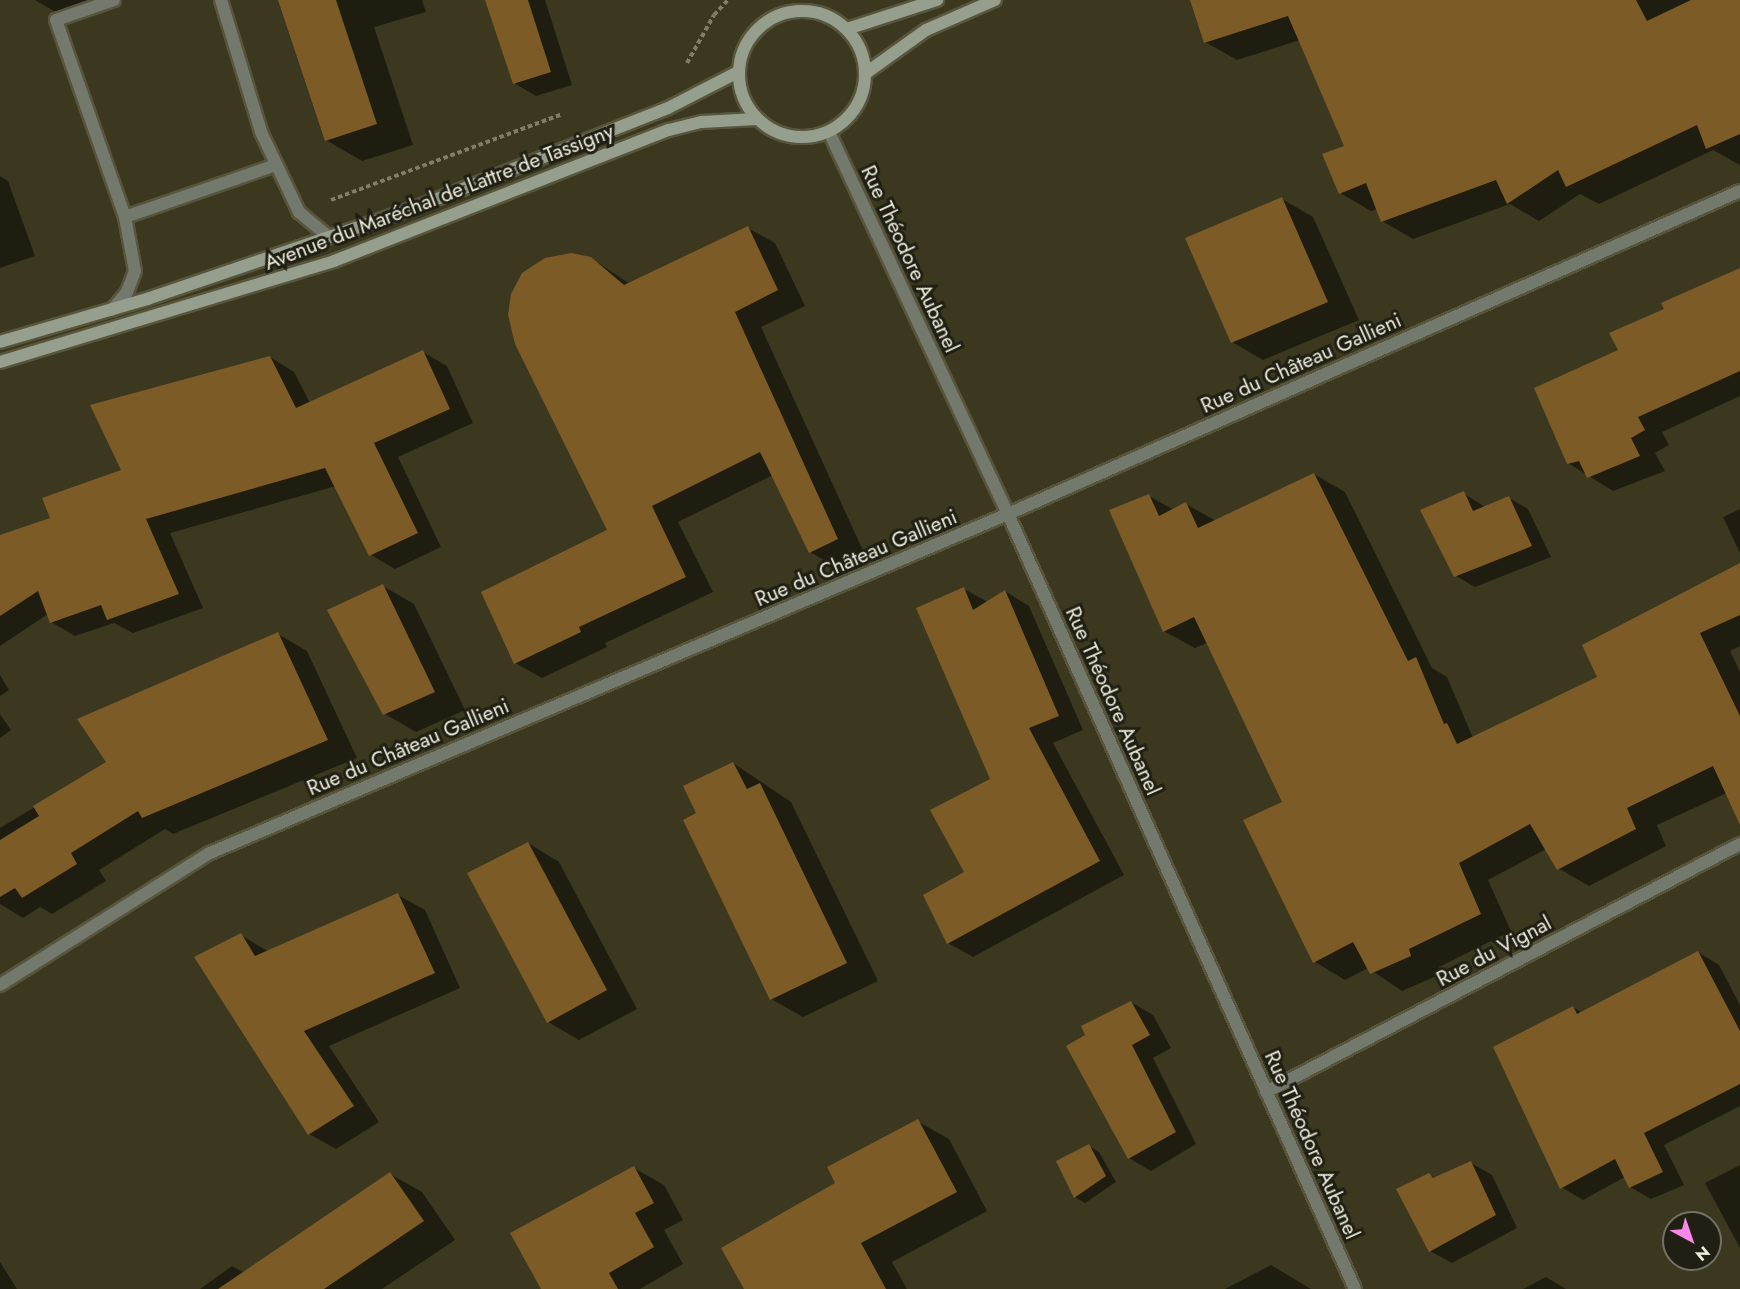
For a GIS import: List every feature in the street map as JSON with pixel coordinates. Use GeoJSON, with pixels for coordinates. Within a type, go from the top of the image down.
{"type":"FeatureCollection","features":[{"type":"Feature","properties":{"kind":"main road"},"geometry":{"type":"LineString","coordinates":[[847,29],[937,0]]}},
{"type":"Feature","properties":{"kind":"main road"},"geometry":{"type":"LineString","coordinates":[[866,73],[926,30],[995,0]]}},
{"type":"Feature","properties":{"kind":"main road"},"geometry":{"type":"LineString","coordinates":[[802,10],[826,15],[847,29],[863,56],[866,73],[862,97],[849,118],[829,132],[803,138],[777,134],[756,119],[740,89],[738,72],[744,49],[753,35],[778,15],[802,10]]}},
{"type":"Feature","properties":{"kind":"main road","name":"Avenue du Maréchal de Lattre de Tassigny"},"geometry":{"type":"LineString","coordinates":[[0,342],[112,310],[409,210],[668,108],[738,72]]}},
{"type":"Feature","properties":{"kind":"main road","name":"Avenue du Maréchal de Lattre de Tassigny"},"geometry":{"type":"LineString","coordinates":[[0,362],[334,261],[669,130],[702,122],[756,119]]}},
{"type":"Feature","properties":{"kind":"street"},"geometry":{"type":"LineString","coordinates":[[112,310],[127,292],[135,271],[125,217],[56,20],[114,0]]}},
{"type":"Feature","properties":{"kind":"street"},"geometry":{"type":"LineString","coordinates":[[221,0],[261,132],[276,165],[299,212],[329,237]]}},
{"type":"Feature","properties":{"kind":"street","name":"Rue Théodore Aubanel"},"geometry":{"type":"LineString","coordinates":[[829,132],[1008,514],[1355,1289]]}},
{"type":"Feature","properties":{"kind":"street"},"geometry":{"type":"LineString","coordinates":[[125,217],[276,165]]}},
{"type":"Feature","properties":{"kind":"street","name":"Rue du Château Gallieni"},"geometry":{"type":"LineString","coordinates":[[0,985],[210,853],[1008,514],[1740,191]]}},
{"type":"Feature","properties":{"kind":"street","name":"Rue du Vignal"},"geometry":{"type":"LineString","coordinates":[[1266,1092],[1740,844]]}},
{"type":"Feature","properties":{"kind":"path"},"geometry":{"type":"LineString","coordinates":[[682,70],[714,15],[728,0]]}},
{"type":"Feature","properties":{"kind":"path"},"geometry":{"type":"LineString","coordinates":[[340,197],[569,111]]}},
{"type":"Feature","properties":{"kind":"building"},"geometry":{"type":"Polygon","coordinates":[[[278,0],[336,0],[377,124],[325,141],[278,0]]]}},
{"type":"Feature","properties":{"kind":"building"},"geometry":{"type":"Polygon","coordinates":[[[485,0],[528,0],[551,72],[513,84],[485,0]]]}},
{"type":"Feature","properties":{"kind":"building"},"geometry":{"type":"Polygon","coordinates":[[[1190,0],[1636,0],[1647,21],[1691,0],[1740,0],[1740,134],[1706,149],[1697,125],[1566,187],[1558,170],[1507,204],[1496,180],[1381,222],[1366,183],[1339,194],[1322,154],[1344,146],[1288,16],[1204,43],[1190,0]]]}},
{"type":"Feature","properties":{"kind":"building"},"geometry":{"type":"Polygon","coordinates":[[[1282,197],[1328,302],[1231,343],[1185,238],[1282,197]]]}},
{"type":"Feature","properties":{"kind":"building"},"geometry":{"type":"Polygon","coordinates":[[[748,226],[778,290],[735,312],[838,539],[809,553],[760,452],[652,506],[686,577],[579,627],[581,632],[514,664],[481,592],[607,530],[515,344],[508,315],[511,294],[522,273],[545,258],[571,253],[591,257],[624,285],[748,226]]]}},
{"type":"Feature","properties":{"kind":"building"},"geometry":{"type":"Polygon","coordinates":[[[1740,268],[1740,371],[1638,417],[1645,430],[1631,438],[1640,456],[1587,478],[1579,461],[1567,464],[1534,388],[1618,350],[1609,333],[1664,309],[1661,303],[1740,268]]]}},
{"type":"Feature","properties":{"kind":"building"},"geometry":{"type":"Polygon","coordinates":[[[423,350],[450,409],[374,443],[418,533],[369,556],[325,468],[146,519],[179,594],[107,620],[101,605],[50,623],[38,591],[0,616],[0,535],[50,518],[42,498],[121,470],[90,405],[270,356],[296,408],[423,350]]]}},
{"type":"Feature","properties":{"kind":"building"},"geometry":{"type":"Polygon","coordinates":[[[1314,473],[1408,661],[1416,657],[1444,724],[1447,723],[1457,744],[1597,677],[1582,645],[1740,563],[1740,615],[1700,633],[1740,716],[1740,825],[1713,766],[1627,808],[1636,829],[1557,870],[1530,824],[1459,863],[1481,914],[1409,949],[1411,956],[1370,974],[1353,942],[1313,963],[1243,820],[1282,802],[1194,617],[1163,632],[1109,510],[1149,494],[1159,516],[1186,502],[1198,528],[1314,473]]]}},
{"type":"Feature","properties":{"kind":"building"},"geometry":{"type":"Polygon","coordinates":[[[1464,491],[1473,511],[1509,496],[1532,546],[1454,577],[1420,510],[1464,491]]]}},
{"type":"Feature","properties":{"kind":"building"},"geometry":{"type":"Polygon","coordinates":[[[383,584],[435,692],[383,715],[327,610],[383,584]]]}},
{"type":"Feature","properties":{"kind":"building"},"geometry":{"type":"Polygon","coordinates":[[[964,587],[973,610],[1005,590],[1059,716],[1029,728],[1100,861],[947,944],[923,895],[964,872],[930,810],[990,779],[916,608],[964,587]]]}},
{"type":"Feature","properties":{"kind":"building"},"geometry":{"type":"Polygon","coordinates":[[[278,632],[328,740],[142,818],[138,811],[71,853],[77,864],[22,898],[15,888],[0,897],[0,840],[39,816],[33,806],[106,762],[77,719],[278,632]]]}},
{"type":"Feature","properties":{"kind":"building"},"geometry":{"type":"Polygon","coordinates":[[[733,762],[747,789],[760,783],[847,963],[770,1000],[683,820],[696,813],[683,786],[733,762]]]}},
{"type":"Feature","properties":{"kind":"building"},"geometry":{"type":"Polygon","coordinates":[[[528,842],[607,990],[547,1023],[467,873],[528,842]]]}},
{"type":"Feature","properties":{"kind":"building"},"geometry":{"type":"Polygon","coordinates":[[[398,893],[435,973],[304,1031],[354,1106],[308,1135],[194,957],[241,933],[255,956],[398,893]]]}},
{"type":"Feature","properties":{"kind":"building"},"geometry":{"type":"Polygon","coordinates":[[[1698,951],[1740,1031],[1740,1084],[1644,1133],[1663,1172],[1629,1188],[1615,1159],[1560,1189],[1493,1047],[1573,1006],[1577,1014],[1698,951]]]}},
{"type":"Feature","properties":{"kind":"building"},"geometry":{"type":"Polygon","coordinates":[[[1131,1001],[1150,1035],[1132,1045],[1176,1132],[1128,1159],[1066,1046],[1085,1035],[1081,1026],[1131,1001]]]}},
{"type":"Feature","properties":{"kind":"building"},"geometry":{"type":"Polygon","coordinates":[[[918,1119],[957,1192],[861,1243],[886,1289],[744,1289],[721,1248],[835,1183],[827,1167],[918,1119]]]}},
{"type":"Feature","properties":{"kind":"building"},"geometry":{"type":"Polygon","coordinates":[[[1089,1144],[1106,1176],[1074,1198],[1056,1161],[1089,1144]]]}},
{"type":"Feature","properties":{"kind":"building"},"geometry":{"type":"Polygon","coordinates":[[[1471,1161],[1496,1215],[1429,1252],[1396,1189],[1429,1173],[1433,1178],[1471,1161]]]}},
{"type":"Feature","properties":{"kind":"building"},"geometry":{"type":"Polygon","coordinates":[[[634,1166],[654,1203],[635,1213],[654,1247],[609,1273],[618,1289],[541,1289],[510,1233],[634,1166]]]}},
{"type":"Feature","properties":{"kind":"building"},"geometry":{"type":"Polygon","coordinates":[[[390,1172],[424,1221],[324,1289],[218,1289],[390,1172]]]}}]}
